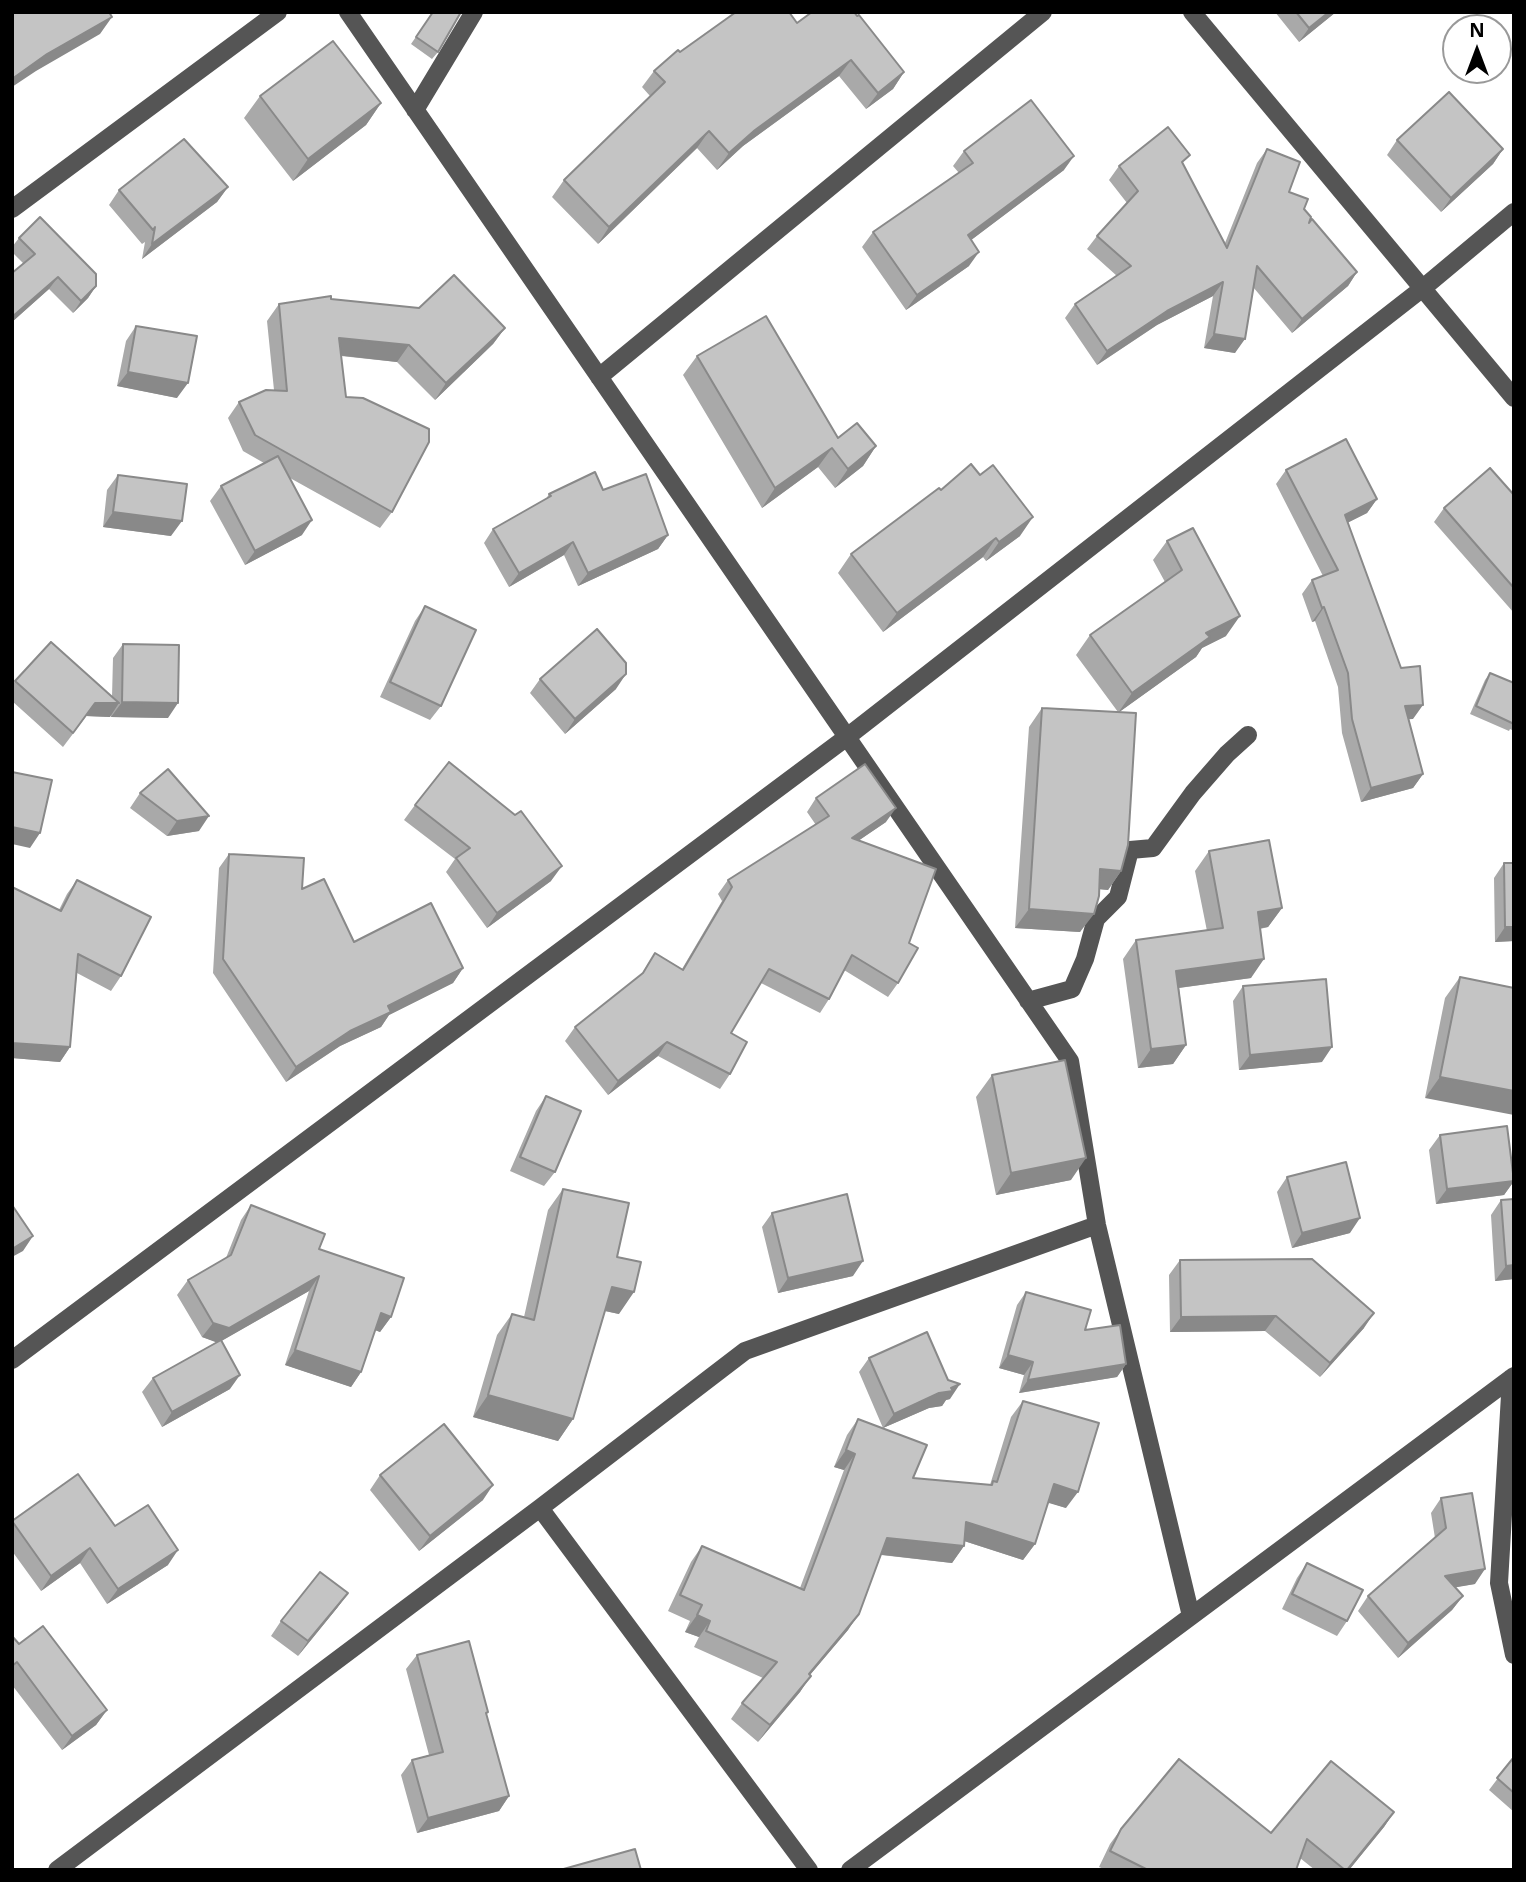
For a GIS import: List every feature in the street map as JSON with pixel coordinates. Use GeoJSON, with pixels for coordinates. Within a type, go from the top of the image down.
{"type":"FeatureCollection","features":[{"type":"Feature","properties":{"kind":"street"},"geometry":{"type":"LineString","coordinates":[[12,209],[278,12]]}},
{"type":"Feature","properties":{"kind":"street"},"geometry":{"type":"LineString","coordinates":[[348,12],[1070,1061],[1097,1225],[1191,1616]]}},
{"type":"Feature","properties":{"kind":"street"},"geometry":{"type":"LineString","coordinates":[[415,110],[474,12]]}},
{"type":"Feature","properties":{"kind":"street"},"geometry":{"type":"LineString","coordinates":[[599,377],[1043,12]]}},
{"type":"Feature","properties":{"kind":"street"},"geometry":{"type":"LineString","coordinates":[[1192,12],[1514,398]]}},
{"type":"Feature","properties":{"kind":"street"},"geometry":{"type":"LineString","coordinates":[[12,1360],[848,737],[1423,288],[1514,212]]}},
{"type":"Feature","properties":{"kind":"street"},"geometry":{"type":"LineString","coordinates":[[1028,1001],[1072,989],[1085,959],[1096,919],[1118,897],[1130,850],[1153,848],[1193,793],[1227,754],[1248,735]]}},
{"type":"Feature","properties":{"kind":"street"},"geometry":{"type":"LineString","coordinates":[[57,1870],[745,1351],[1097,1225]]}},
{"type":"Feature","properties":{"kind":"street"},"geometry":{"type":"LineString","coordinates":[[850,1870],[1513,1377]]}},
{"type":"Feature","properties":{"kind":"street"},"geometry":{"type":"LineString","coordinates":[[1513,1377],[1499,1583],[1514,1655]]}},
{"type":"Feature","properties":{"kind":"street"},"geometry":{"type":"LineString","coordinates":[[540,1508],[809,1870]]}},
{"type":"Feature","properties":{"kind":"building"},"geometry":{"type":"Polygon","coordinates":[[[12,12],[109,12],[112,17],[47,54],[12,79],[12,12]]]}},
{"type":"Feature","properties":{"kind":"building"},"geometry":{"type":"Polygon","coordinates":[[[433,12],[461,12],[438,52],[416,37],[433,12]]]}},
{"type":"Feature","properties":{"kind":"building"},"geometry":{"type":"Polygon","coordinates":[[[736,12],[789,12],[797,23],[812,12],[854,12],[904,72],[878,93],[851,60],[755,130],[729,153],[709,131],[609,227],[564,180],[665,82],[654,71],[678,50],[680,52],[736,12]]]}},
{"type":"Feature","properties":{"kind":"building"},"geometry":{"type":"Polygon","coordinates":[[[1296,12],[1329,12],[1309,28],[1296,12]]]}},
{"type":"Feature","properties":{"kind":"building"},"geometry":{"type":"Polygon","coordinates":[[[333,41],[381,103],[308,159],[260,96],[333,41]]]}},
{"type":"Feature","properties":{"kind":"building"},"geometry":{"type":"Polygon","coordinates":[[[1449,92],[1503,149],[1451,198],[1397,140],[1449,92]]]}},
{"type":"Feature","properties":{"kind":"building"},"geometry":{"type":"Polygon","coordinates":[[[1031,100],[1074,156],[968,235],[979,252],[917,295],[873,232],[973,163],[964,151],[1031,100]]]}},
{"type":"Feature","properties":{"kind":"building"},"geometry":{"type":"Polygon","coordinates":[[[1168,127],[1190,155],[1182,162],[1227,248],[1267,149],[1300,162],[1289,192],[1308,199],[1304,209],[1311,217],[1309,223],[1312,219],[1357,272],[1302,319],[1257,266],[1245,339],[1214,334],[1223,282],[1167,311],[1107,351],[1075,304],[1131,266],[1097,236],[1138,191],[1119,166],[1168,127]]]}},
{"type":"Feature","properties":{"kind":"building"},"geometry":{"type":"Polygon","coordinates":[[[184,139],[228,187],[152,244],[155,227],[153,230],[119,190],[184,139]]]}},
{"type":"Feature","properties":{"kind":"building"},"geometry":{"type":"Polygon","coordinates":[[[40,217],[96,274],[96,286],[81,301],[58,277],[12,317],[12,273],[35,254],[19,238],[40,217]]]}},
{"type":"Feature","properties":{"kind":"building"},"geometry":{"type":"Polygon","coordinates":[[[454,275],[505,328],[446,383],[409,345],[339,338],[346,397],[363,398],[429,429],[429,442],[392,512],[255,435],[239,402],[266,390],[287,391],[279,304],[331,296],[331,299],[419,308],[454,275]]]}},
{"type":"Feature","properties":{"kind":"building"},"geometry":{"type":"Polygon","coordinates":[[[766,316],[838,438],[857,423],[876,446],[848,469],[832,448],[775,488],[697,356],[766,316]]]}},
{"type":"Feature","properties":{"kind":"building"},"geometry":{"type":"Polygon","coordinates":[[[136,326],[197,336],[188,383],[128,372],[136,326]]]}},
{"type":"Feature","properties":{"kind":"building"},"geometry":{"type":"Polygon","coordinates":[[[1346,439],[1377,499],[1345,515],[1401,668],[1420,666],[1423,705],[1405,706],[1423,774],[1371,788],[1352,719],[1348,673],[1312,580],[1338,570],[1286,470],[1346,439]]]}},
{"type":"Feature","properties":{"kind":"building"},"geometry":{"type":"Polygon","coordinates":[[[278,456],[312,520],[255,551],[221,486],[278,456]]]}},
{"type":"Feature","properties":{"kind":"building"},"geometry":{"type":"Polygon","coordinates":[[[971,464],[980,475],[993,465],[1033,517],[999,542],[996,538],[897,613],[851,554],[939,488],[941,490],[971,464]]]}},
{"type":"Feature","properties":{"kind":"building"},"geometry":{"type":"Polygon","coordinates":[[[1490,468],[1514,495],[1514,588],[1444,508],[1490,468]]]}},
{"type":"Feature","properties":{"kind":"building"},"geometry":{"type":"Polygon","coordinates":[[[595,472],[603,490],[646,474],[668,535],[588,573],[573,542],[519,573],[493,529],[551,496],[549,494],[595,472]]]}},
{"type":"Feature","properties":{"kind":"building"},"geometry":{"type":"Polygon","coordinates":[[[118,475],[187,484],[182,521],[113,512],[118,475]]]}},
{"type":"Feature","properties":{"kind":"building"},"geometry":{"type":"Polygon","coordinates":[[[1193,528],[1240,616],[1206,633],[1210,637],[1132,693],[1090,635],[1182,570],[1167,541],[1193,528]]]}},
{"type":"Feature","properties":{"kind":"building"},"geometry":{"type":"Polygon","coordinates":[[[425,606],[476,630],[441,706],[390,682],[425,606]]]}},
{"type":"Feature","properties":{"kind":"building"},"geometry":{"type":"Polygon","coordinates":[[[597,629],[626,663],[626,674],[575,719],[540,679],[597,629]]]}},
{"type":"Feature","properties":{"kind":"building"},"geometry":{"type":"Polygon","coordinates":[[[51,642],[119,703],[95,703],[73,733],[15,681],[51,642]]]}},
{"type":"Feature","properties":{"kind":"building"},"geometry":{"type":"Polygon","coordinates":[[[123,644],[179,645],[178,703],[122,702],[123,644]]]}},
{"type":"Feature","properties":{"kind":"building"},"geometry":{"type":"Polygon","coordinates":[[[1490,673],[1514,683],[1514,724],[1476,706],[1490,673]]]}},
{"type":"Feature","properties":{"kind":"building"},"geometry":{"type":"Polygon","coordinates":[[[1042,708],[1136,713],[1128,845],[1121,871],[1100,869],[1099,896],[1094,914],[1029,909],[1042,708]]]}},
{"type":"Feature","properties":{"kind":"building"},"geometry":{"type":"Polygon","coordinates":[[[449,762],[515,815],[521,811],[562,866],[497,913],[456,858],[470,848],[415,805],[449,762]]]}},
{"type":"Feature","properties":{"kind":"building"},"geometry":{"type":"Polygon","coordinates":[[[865,764],[896,808],[852,838],[936,869],[909,943],[918,948],[898,983],[852,955],[829,999],[769,969],[731,1033],[747,1042],[730,1074],[667,1042],[618,1081],[575,1027],[643,973],[655,953],[683,970],[732,887],[728,880],[829,816],[816,798],[865,764]]]}},
{"type":"Feature","properties":{"kind":"building"},"geometry":{"type":"Polygon","coordinates":[[[168,769],[209,816],[177,821],[140,793],[168,769]]]}},
{"type":"Feature","properties":{"kind":"building"},"geometry":{"type":"Polygon","coordinates":[[[12,772],[52,780],[40,833],[12,827],[12,772]]]}},
{"type":"Feature","properties":{"kind":"building"},"geometry":{"type":"Polygon","coordinates":[[[1269,840],[1282,908],[1258,912],[1264,959],[1176,971],[1186,1045],[1151,1049],[1136,940],[1223,928],[1209,851],[1269,840]]]}},
{"type":"Feature","properties":{"kind":"building"},"geometry":{"type":"Polygon","coordinates":[[[229,854],[304,858],[302,889],[324,879],[354,942],[431,903],[463,968],[388,1006],[391,1012],[350,1031],[296,1067],[223,959],[229,854]]]}},
{"type":"Feature","properties":{"kind":"building"},"geometry":{"type":"Polygon","coordinates":[[[1504,863],[1514,863],[1514,927],[1505,927],[1504,863]]]}},
{"type":"Feature","properties":{"kind":"building"},"geometry":{"type":"Polygon","coordinates":[[[77,880],[151,917],[121,976],[78,954],[70,1047],[12,1043],[12,887],[61,911],[77,880]]]}},
{"type":"Feature","properties":{"kind":"building"},"geometry":{"type":"Polygon","coordinates":[[[1460,977],[1514,988],[1514,1091],[1440,1077],[1460,977]]]}},
{"type":"Feature","properties":{"kind":"building"},"geometry":{"type":"Polygon","coordinates":[[[1326,979],[1332,1047],[1250,1055],[1243,986],[1326,979]]]}},
{"type":"Feature","properties":{"kind":"building"},"geometry":{"type":"Polygon","coordinates":[[[1065,1060],[1086,1158],[1011,1173],[992,1075],[1065,1060]]]}},
{"type":"Feature","properties":{"kind":"building"},"geometry":{"type":"Polygon","coordinates":[[[546,1096],[581,1111],[555,1172],[520,1157],[546,1096]]]}},
{"type":"Feature","properties":{"kind":"building"},"geometry":{"type":"Polygon","coordinates":[[[1507,1126],[1514,1181],[1447,1189],[1440,1135],[1507,1126]]]}},
{"type":"Feature","properties":{"kind":"building"},"geometry":{"type":"Polygon","coordinates":[[[1346,1162],[1360,1218],[1302,1233],[1287,1177],[1346,1162]]]}},
{"type":"Feature","properties":{"kind":"building"},"geometry":{"type":"Polygon","coordinates":[[[563,1189],[629,1203],[617,1257],[641,1262],[634,1292],[612,1287],[573,1419],[488,1395],[512,1314],[534,1320],[563,1189]]]}},
{"type":"Feature","properties":{"kind":"building"},"geometry":{"type":"Polygon","coordinates":[[[847,1194],[863,1261],[788,1278],[772,1213],[847,1194]]]}},
{"type":"Feature","properties":{"kind":"building"},"geometry":{"type":"Polygon","coordinates":[[[1514,1199],[1514,1265],[1506,1266],[1501,1200],[1514,1199]]]}},
{"type":"Feature","properties":{"kind":"building"},"geometry":{"type":"Polygon","coordinates":[[[12,1205],[33,1236],[12,1249],[12,1205]]]}},
{"type":"Feature","properties":{"kind":"building"},"geometry":{"type":"Polygon","coordinates":[[[251,1205],[325,1234],[319,1249],[404,1278],[391,1317],[381,1313],[361,1372],[295,1350],[319,1276],[229,1328],[213,1323],[188,1280],[231,1255],[251,1205]]]}},
{"type":"Feature","properties":{"kind":"building"},"geometry":{"type":"Polygon","coordinates":[[[1312,1259],[1374,1313],[1330,1363],[1276,1316],[1181,1317],[1180,1260],[1312,1259]]]}},
{"type":"Feature","properties":{"kind":"building"},"geometry":{"type":"Polygon","coordinates":[[[1026,1292],[1091,1310],[1085,1330],[1120,1325],[1126,1364],[1028,1380],[1033,1362],[1008,1355],[1026,1292]]]}},
{"type":"Feature","properties":{"kind":"building"},"geometry":{"type":"Polygon","coordinates":[[[927,1332],[948,1380],[960,1384],[951,1388],[953,1391],[939,1393],[894,1414],[869,1358],[927,1332]]]}},
{"type":"Feature","properties":{"kind":"building"},"geometry":{"type":"Polygon","coordinates":[[[221,1340],[240,1375],[172,1412],[153,1378],[221,1340]]]}},
{"type":"Feature","properties":{"kind":"building"},"geometry":{"type":"Polygon","coordinates":[[[1023,1401],[1099,1423],[1078,1492],[1054,1484],[1035,1544],[966,1522],[964,1546],[887,1538],[859,1614],[770,1725],[742,1703],[777,1662],[706,1631],[710,1621],[697,1615],[702,1605],[680,1595],[702,1546],[804,1590],[855,1454],[846,1450],[858,1419],[927,1445],[913,1478],[992,1485],[993,1481],[997,1482],[1023,1401]]]}},
{"type":"Feature","properties":{"kind":"building"},"geometry":{"type":"Polygon","coordinates":[[[444,1424],[493,1485],[430,1536],[380,1475],[444,1424]]]}},
{"type":"Feature","properties":{"kind":"building"},"geometry":{"type":"Polygon","coordinates":[[[78,1474],[115,1526],[148,1505],[178,1550],[118,1589],[90,1548],[51,1576],[12,1521],[78,1474]]]}},
{"type":"Feature","properties":{"kind":"building"},"geometry":{"type":"Polygon","coordinates":[[[1472,1493],[1485,1569],[1445,1576],[1463,1596],[1408,1643],[1368,1596],[1446,1528],[1441,1498],[1472,1493]]]}},
{"type":"Feature","properties":{"kind":"building"},"geometry":{"type":"Polygon","coordinates":[[[1307,1563],[1363,1590],[1347,1621],[1292,1594],[1307,1563]]]}},
{"type":"Feature","properties":{"kind":"building"},"geometry":{"type":"Polygon","coordinates":[[[320,1572],[348,1593],[308,1641],[281,1621],[320,1572]]]}},
{"type":"Feature","properties":{"kind":"building"},"geometry":{"type":"Polygon","coordinates":[[[43,1626],[107,1710],[72,1736],[17,1662],[12,1666],[12,1636],[19,1644],[43,1626]]]}},
{"type":"Feature","properties":{"kind":"building"},"geometry":{"type":"Polygon","coordinates":[[[469,1641],[509,1796],[428,1818],[412,1760],[443,1752],[417,1655],[469,1641]]]}},
{"type":"Feature","properties":{"kind":"building"},"geometry":{"type":"Polygon","coordinates":[[[1514,1757],[1514,1793],[1497,1778],[1514,1757]]]}},
{"type":"Feature","properties":{"kind":"building"},"geometry":{"type":"Polygon","coordinates":[[[1179,1759],[1271,1833],[1331,1761],[1394,1812],[1347,1870],[1307,1839],[1296,1870],[1148,1870],[1110,1851],[1121,1829],[1179,1759]]]}},
{"type":"Feature","properties":{"kind":"building"},"geometry":{"type":"Polygon","coordinates":[[[635,1849],[641,1870],[560,1870],[635,1849]]]}}]}
